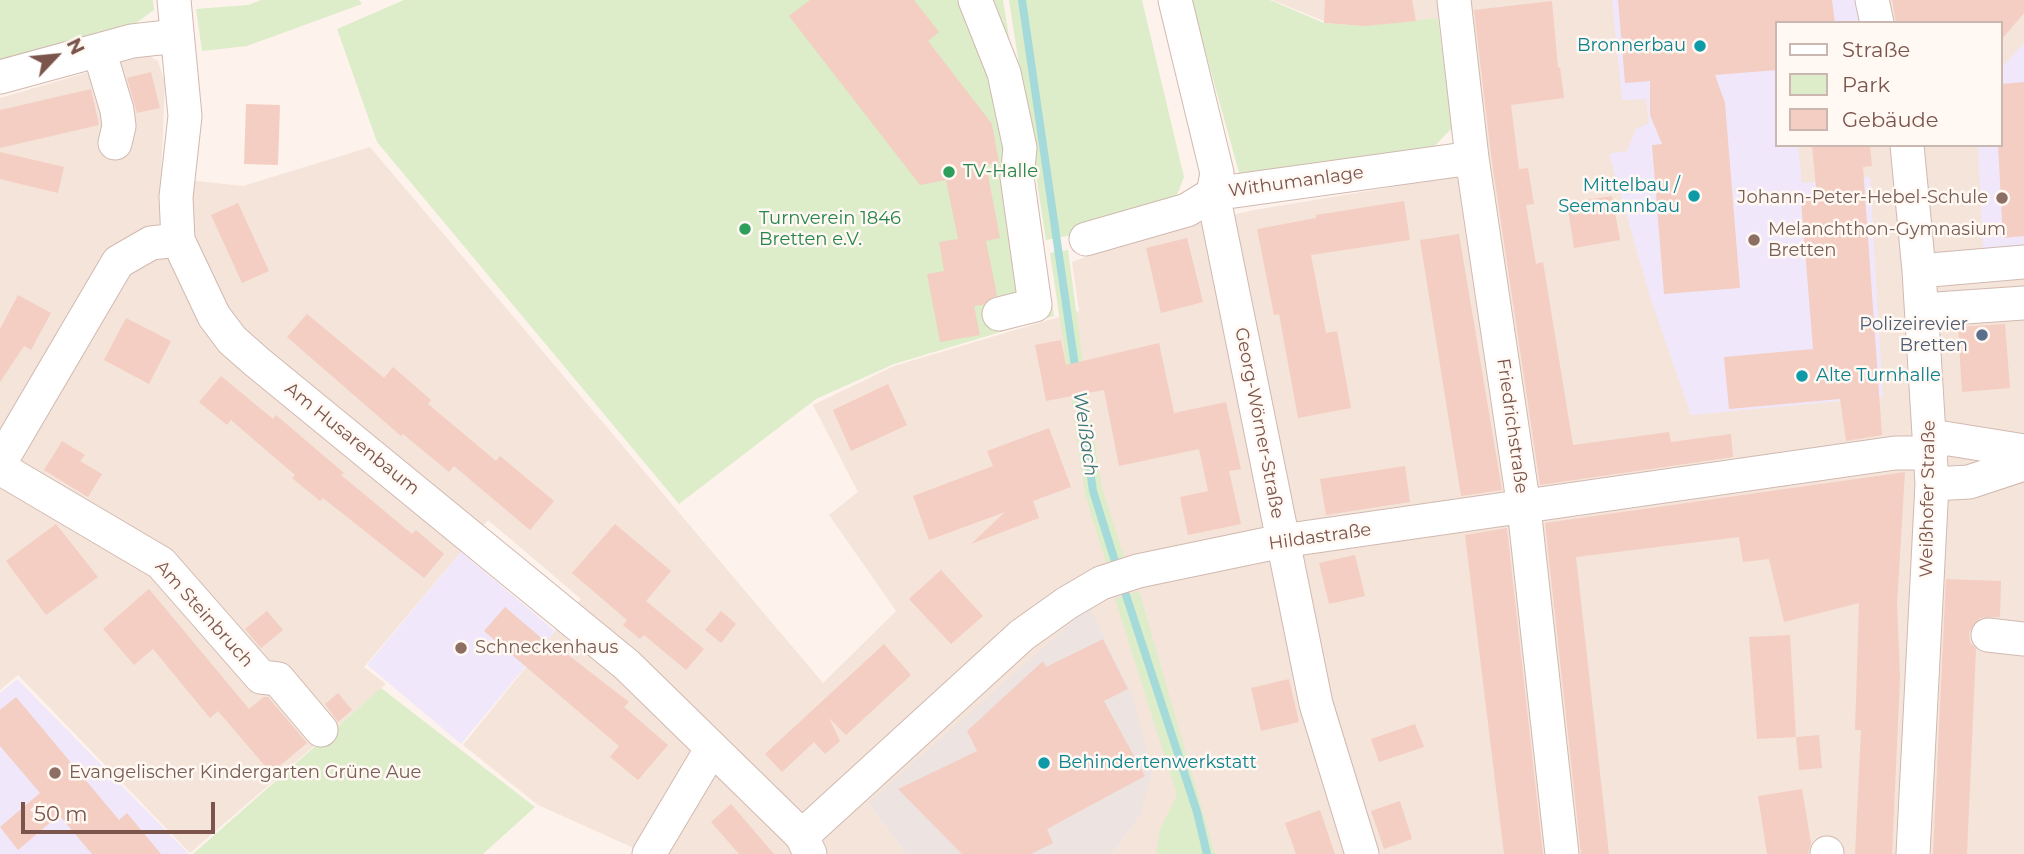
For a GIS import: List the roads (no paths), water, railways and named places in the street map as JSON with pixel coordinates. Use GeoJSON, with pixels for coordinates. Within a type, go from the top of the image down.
{"type":"FeatureCollection","features":[{"type":"Feature","properties":{"kind":"street"},"geometry":{"type":"LineString","coordinates":[[975,0],[1004,73],[1020,148],[1017,177],[1035,305],[999,314]]}},
{"type":"Feature","properties":{"kind":"street","name":"Georg-Wörner-Straße"},"geometry":{"type":"LineString","coordinates":[[1156,0],[1201,181],[1213,194]]}},
{"type":"Feature","properties":{"kind":"street","name":"Georg-Wörner-Straße"},"geometry":{"type":"LineString","coordinates":[[1175,0],[1217,173],[1213,194],[1316,705],[1362,854]]}},
{"type":"Feature","properties":{"kind":"street","name":"Friedrichstraße"},"geometry":{"type":"LineString","coordinates":[[1454,0],[1472,158],[1524,508],[1562,854]]}},
{"type":"Feature","properties":{"kind":"street"},"geometry":{"type":"LineString","coordinates":[[1872,0],[1877,21]]}},
{"type":"Feature","properties":{"kind":"street"},"geometry":{"type":"LineString","coordinates":[[0,77],[132,41],[176,16]]}},
{"type":"Feature","properties":{"kind":"street","name":"Am Husarenbaum"},"geometry":{"type":"LineString","coordinates":[[176,16],[186,116],[176,197],[178,240],[214,316],[232,340],[627,664],[806,845]]}},
{"type":"Feature","properties":{"kind":"street"},"geometry":{"type":"LineString","coordinates":[[99,50],[117,110],[119,126],[115,143]]}},
{"type":"Feature","properties":{"kind":"street","name":"Weißhofer Straße"},"geometry":{"type":"LineString","coordinates":[[1907,147],[1922,310],[1931,458],[1935,632],[1913,854]]}},
{"type":"Feature","properties":{"kind":"street","name":"Withumanlage"},"geometry":{"type":"LineString","coordinates":[[1086,239],[1187,210],[1213,194],[1472,158]]}},
{"type":"Feature","properties":{"kind":"street"},"geometry":{"type":"LineString","coordinates":[[0,466],[118,262],[150,243],[178,240]]}},
{"type":"Feature","properties":{"kind":"street"},"geometry":{"type":"LineString","coordinates":[[1919,271],[2024,262]]}},
{"type":"Feature","properties":{"kind":"street"},"geometry":{"type":"LineString","coordinates":[[1922,310],[2024,303]]}},
{"type":"Feature","properties":{"kind":"street"},"geometry":{"type":"LineString","coordinates":[[1931,458],[2024,452]]}},
{"type":"Feature","properties":{"kind":"street","name":"Hildastraße"},"geometry":{"type":"LineString","coordinates":[[806,845],[1022,635],[1101,583],[1138,571],[1282,541],[1895,453],[1931,458]]}},
{"type":"Feature","properties":{"kind":"street"},"geometry":{"type":"LineString","coordinates":[[1931,458],[1969,482],[2024,464]]}},
{"type":"Feature","properties":{"kind":"street","name":"Am Steinbruch"},"geometry":{"type":"LineString","coordinates":[[0,466],[161,563],[261,677],[278,679],[321,730]]}},
{"type":"Feature","properties":{"kind":"street"},"geometry":{"type":"LineString","coordinates":[[1988,635],[2024,639]]}},
{"type":"Feature","properties":{"kind":"street"},"geometry":{"type":"LineString","coordinates":[[649,854],[712,748]]}},
{"type":"Feature","properties":{"kind":"waterway","name":"Weißach"},"geometry":{"type":"LineString","coordinates":[[1022,0],[1076,373]]}},
{"type":"Feature","properties":{"kind":"waterway","name":"Weißach"},"geometry":{"type":"LineString","coordinates":[[1078,386],[1093,491],[1118,571]]}},
{"type":"Feature","properties":{"kind":"waterway","name":"Weißach"},"geometry":{"type":"LineString","coordinates":[[1122,583],[1197,812],[1207,854]]}},
{"type":"Feature","properties":{"kind":"place","name":"Bronnerbau"},"geometry":{"type":"Point","coordinates":[1700,46]}},
{"type":"Feature","properties":{"kind":"place","name":"TV-Halle"},"geometry":{"type":"Point","coordinates":[949,172]}},
{"type":"Feature","properties":{"kind":"place","name":"Mittelbau / Seemannbau"},"geometry":{"type":"Point","coordinates":[1694,196]}},
{"type":"Feature","properties":{"kind":"place","name":"Johann-Peter-Hebel-Schule"},"geometry":{"type":"Point","coordinates":[2002,198]}},
{"type":"Feature","properties":{"kind":"place","name":"Turnverein 1846 Bretten e.V."},"geometry":{"type":"Point","coordinates":[745,229]}},
{"type":"Feature","properties":{"kind":"place","name":"Melanchthon-Gymnasium Bretten"},"geometry":{"type":"Point","coordinates":[1754,240]}},
{"type":"Feature","properties":{"kind":"place","name":"Polizeirevier Bretten"},"geometry":{"type":"Point","coordinates":[1982,335]}},
{"type":"Feature","properties":{"kind":"place","name":"Alte Turnhalle"},"geometry":{"type":"Point","coordinates":[1802,376]}},
{"type":"Feature","properties":{"kind":"place","name":"Schneckenhaus"},"geometry":{"type":"Point","coordinates":[461,648]}},
{"type":"Feature","properties":{"kind":"place","name":"Behindertenwerkstatt"},"geometry":{"type":"Point","coordinates":[1044,763]}},
{"type":"Feature","properties":{"kind":"place","name":"Evangelischer Kindergarten Grüne Aue"},"geometry":{"type":"Point","coordinates":[55,773]}}]}
